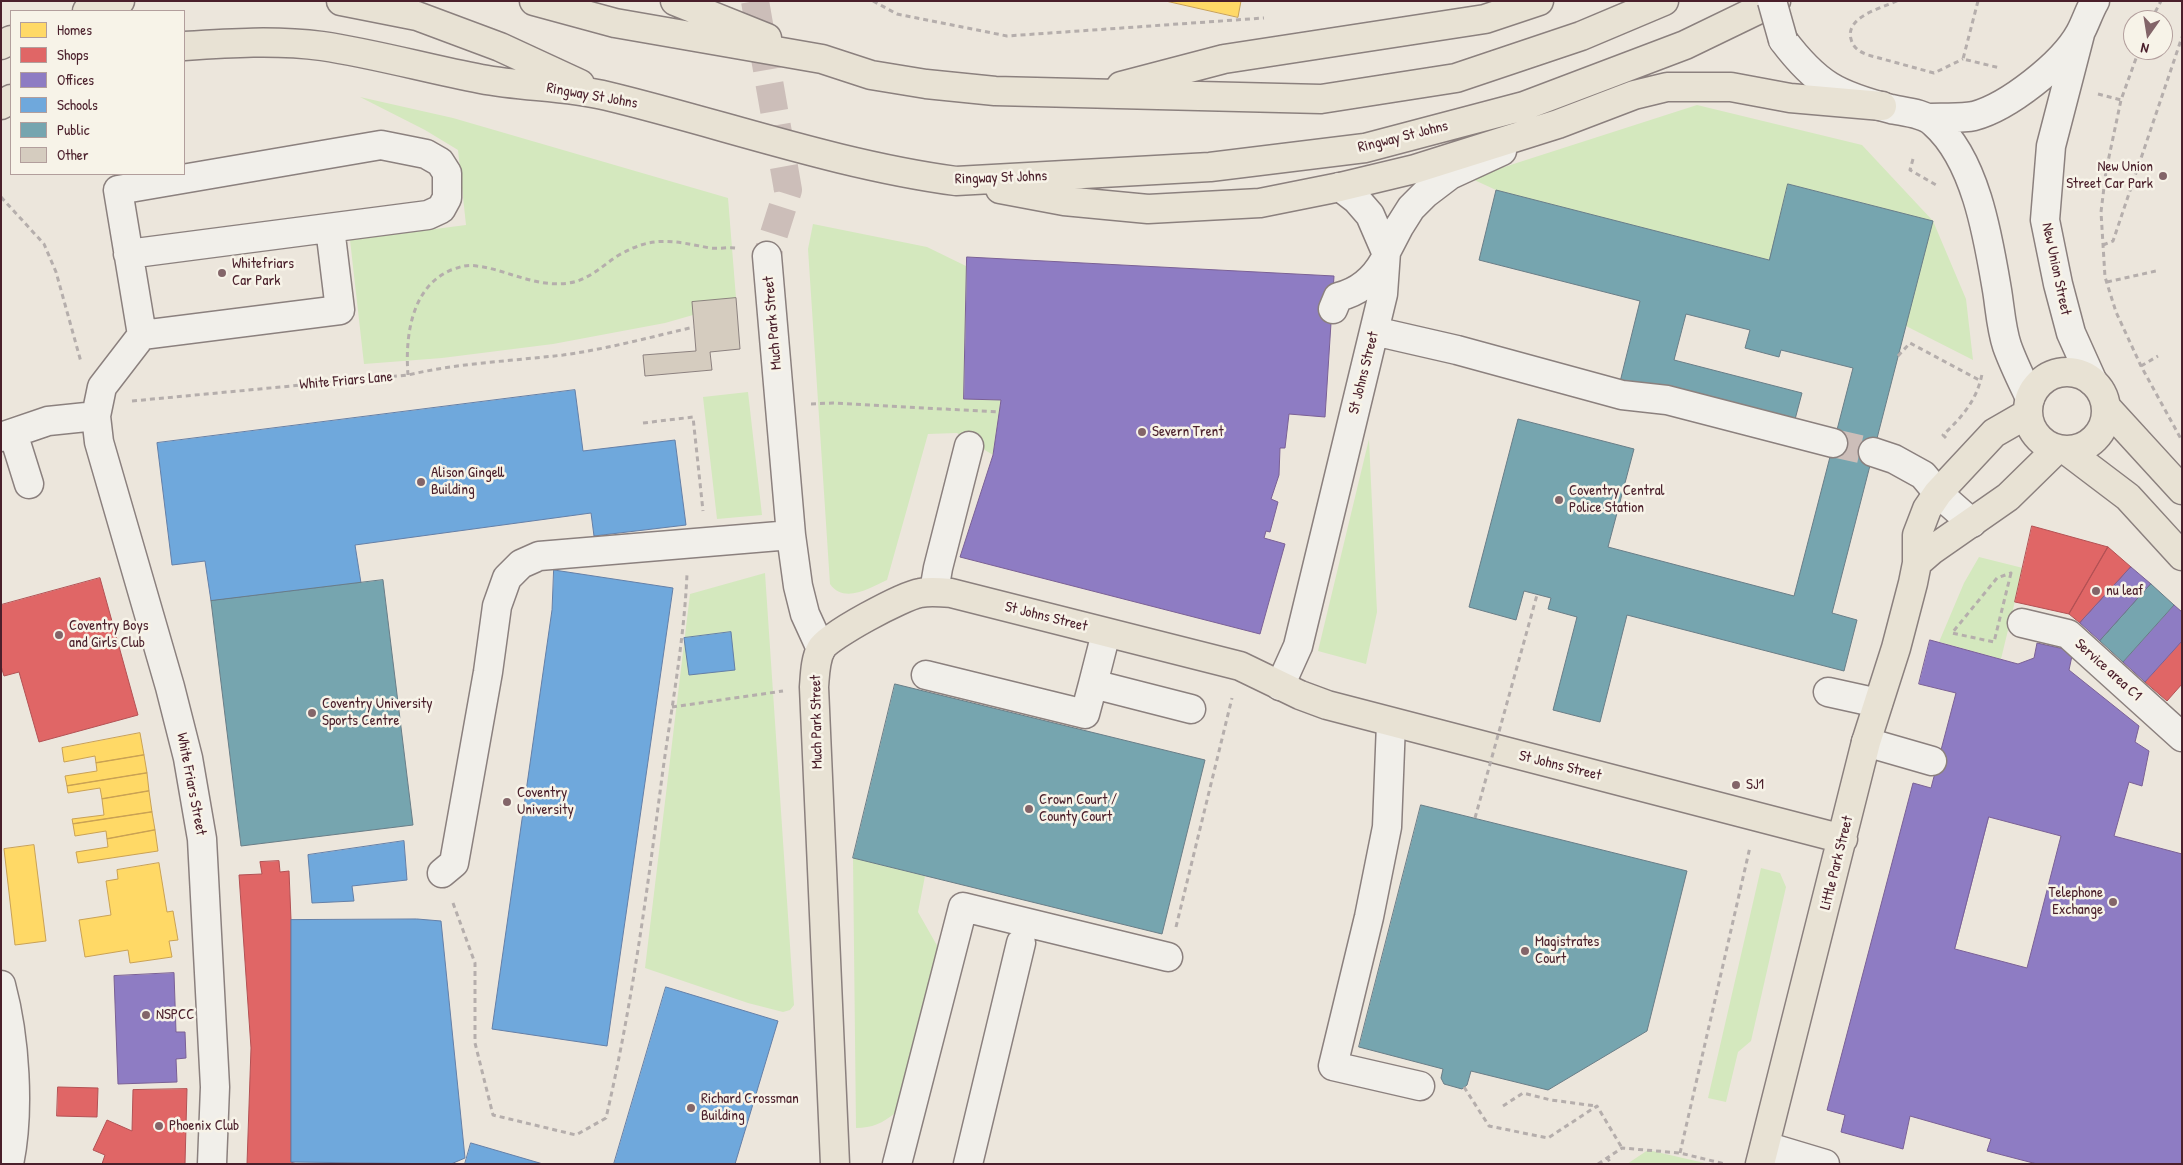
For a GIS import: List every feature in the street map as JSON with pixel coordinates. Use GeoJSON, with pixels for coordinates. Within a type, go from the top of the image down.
{"type":"FeatureCollection","features":[{"type":"Feature","properties":{"kind":"main road"},"geometry":{"type":"LineString","coordinates":[[90,10],[120,1]]}},
{"type":"Feature","properties":{"kind":"main road"},"geometry":{"type":"LineString","coordinates":[[341,1],[417,16],[500,48],[604,95]]}},
{"type":"Feature","properties":{"kind":"main road"},"geometry":{"type":"LineString","coordinates":[[534,1],[615,23],[822,59]]}},
{"type":"Feature","properties":{"kind":"main road"},"geometry":{"type":"LineString","coordinates":[[675,1],[822,59],[871,75],[926,84],[995,91],[1321,99],[1456,78],[1581,36],[1664,1]]}},
{"type":"Feature","properties":{"kind":"main road"},"geometry":{"type":"LineString","coordinates":[[1093,93],[1224,59],[1485,19],[1539,1]]}},
{"type":"Feature","properties":{"kind":"main road","name":"Ringway St Johns"},"geometry":{"type":"LineString","coordinates":[[185,46],[249,42],[321,46],[482,79],[604,95],[804,150],[920,176],[956,181],[1210,167],[1365,148],[1524,106],[1684,46],[1776,1]]}},
{"type":"Feature","properties":{"kind":"main road"},"geometry":{"type":"LineString","coordinates":[[956,181],[1064,202],[1148,209],[1260,203],[1340,187],[1415,169],[1558,124],[1634,95],[1667,87],[1731,87],[1790,98],[1882,106]]}},
{"type":"Feature","properties":{"kind":"main road"},"geometry":{"type":"LineString","coordinates":[[2182,490],[2106,406],[2103,397],[2093,382],[2077,373],[2058,372],[2039,384],[2029,406],[2036,436],[2062,449],[2128,496],[2182,556]]}},
{"type":"Feature","properties":{"kind":"main road","name":"Little Park Street"},"geometry":{"type":"LineString","coordinates":[[1762,1155],[1866,742],[1896,648],[1917,563],[1918,535],[1927,509],[1938,493],[1994,432],[2029,406]]}},
{"type":"Feature","properties":{"kind":"main road"},"geometry":{"type":"LineString","coordinates":[[1917,563],[1932,550],[2008,497],[2062,449],[2084,445],[2095,437],[2103,424],[2106,406]]}},
{"type":"Feature","properties":{"kind":"main road","name":"St Johns Street"},"geometry":{"type":"LineString","coordinates":[[821,649],[840,633],[891,605],[919,593],[934,591],[950,593],[1240,666],[1280,686],[1327,705],[1391,723],[1843,839]]}},
{"type":"Feature","properties":{"kind":"main road","name":"Much Park Street"},"geometry":{"type":"LineString","coordinates":[[821,649],[816,664],[814,687],[835,1164]]}},
{"type":"Feature","properties":{"kind":"street"},"geometry":{"type":"LineString","coordinates":[[1772,1],[1783,40],[1800,62],[1818,80],[1841,93],[1928,118],[1973,116],[2000,106],[2026,90],[2080,34],[2094,1]]}},
{"type":"Feature","properties":{"kind":"street","name":"New Union Street"},"geometry":{"type":"LineString","coordinates":[[2080,34],[2051,146],[2045,220],[2070,333],[2093,382]]}},
{"type":"Feature","properties":{"kind":"street"},"geometry":{"type":"LineString","coordinates":[[1928,118],[1944,133],[1956,150],[1972,184],[1992,264],[2007,345],[2029,406]]}},
{"type":"Feature","properties":{"kind":"street","name":"St Johns Street"},"geometry":{"type":"LineString","coordinates":[[1280,686],[1298,646],[1383,294],[1385,256],[1399,226],[1425,194],[1450,175],[1558,124]]}},
{"type":"Feature","properties":{"kind":"street"},"geometry":{"type":"LineString","coordinates":[[128,254],[428,215],[441,209],[447,198],[447,173],[440,162],[426,154],[381,145],[118,190],[128,254],[142,335],[340,310],[330,228]]}},
{"type":"Feature","properties":{"kind":"street","name":"St Johns Street"},"geometry":{"type":"LineString","coordinates":[[1340,187],[1357,200],[1370,215],[1385,256]]}},
{"type":"Feature","properties":{"kind":"street","name":"Much Park Street"},"geometry":{"type":"LineString","coordinates":[[767,256],[791,535],[798,586],[803,605],[821,649]]}},
{"type":"Feature","properties":{"kind":"street"},"geometry":{"type":"LineString","coordinates":[[1333,310],[1338,297],[1360,289],[1377,274],[1385,256]]}},
{"type":"Feature","properties":{"kind":"street"},"geometry":{"type":"LineString","coordinates":[[1374,331],[1457,350],[1622,395],[1667,400],[1834,442]]}},
{"type":"Feature","properties":{"kind":"street","name":"White Friars Street"},"geometry":{"type":"LineString","coordinates":[[142,335],[102,387],[96,416],[98,442],[146,604],[188,758],[202,839],[215,1087],[212,1164]]}},
{"type":"Feature","properties":{"kind":"street"},"geometry":{"type":"LineString","coordinates":[[29,484],[7,435],[48,421],[96,416]]}},
{"type":"Feature","properties":{"kind":"street"},"geometry":{"type":"LineString","coordinates":[[934,591],[938,568],[969,446]]}},
{"type":"Feature","properties":{"kind":"street"},"geometry":{"type":"LineString","coordinates":[[1873,452],[1909,466],[1923,475],[1938,493],[1972,523]]}},
{"type":"Feature","properties":{"kind":"street"},"geometry":{"type":"LineString","coordinates":[[442,873],[454,863],[486,682],[497,606],[507,578],[521,564],[539,556],[791,535]]}},
{"type":"Feature","properties":{"kind":"street","name":"Service area C1"},"geometry":{"type":"LineString","coordinates":[[2022,623],[2068,634],[2182,737]]}},
{"type":"Feature","properties":{"kind":"street"},"geometry":{"type":"LineString","coordinates":[[926,675],[1085,714],[1106,633]]}},
{"type":"Feature","properties":{"kind":"street"},"geometry":{"type":"LineString","coordinates":[[1093,684],[1191,709]]}},
{"type":"Feature","properties":{"kind":"street"},"geometry":{"type":"LineString","coordinates":[[1828,692],[1878,703]]}},
{"type":"Feature","properties":{"kind":"street"},"geometry":{"type":"LineString","coordinates":[[1391,723],[1387,827],[1369,917],[1333,1066],[1420,1086]]}},
{"type":"Feature","properties":{"kind":"street"},"geometry":{"type":"LineString","coordinates":[[1866,742],[1932,761]]}},
{"type":"Feature","properties":{"kind":"street"},"geometry":{"type":"LineString","coordinates":[[897,1164],[964,907],[1168,957]]}},
{"type":"Feature","properties":{"kind":"street"},"geometry":{"type":"LineString","coordinates":[[968,1164],[1021,943]]}},
{"type":"Feature","properties":{"kind":"street"},"geometry":{"type":"LineString","coordinates":[[1,985],[9,1015],[16,1114],[14,1141],[9,1164]]}},
{"type":"Feature","properties":{"kind":"street"},"geometry":{"type":"LineString","coordinates":[[1762,1155],[1825,1164]]}},
{"type":"Feature","properties":{"kind":"path"},"geometry":{"type":"LineString","coordinates":[[874,1],[897,14],[1007,36],[1268,18]]}},
{"type":"Feature","properties":{"kind":"path"},"geometry":{"type":"LineString","coordinates":[[1896,1],[1858,19],[1851,27],[1850,36],[1852,44],[1859,51],[1934,73],[1963,59]]}},
{"type":"Feature","properties":{"kind":"path"},"geometry":{"type":"LineString","coordinates":[[1967,44],[1978,1]]}},
{"type":"Feature","properties":{"kind":"path"},"geometry":{"type":"LineString","coordinates":[[2103,245],[2113,242],[2182,37]]}},
{"type":"Feature","properties":{"kind":"path"},"geometry":{"type":"LineString","coordinates":[[2135,60],[2121,100],[2106,171],[2101,212],[2107,282],[2116,312],[2141,366],[2182,440]]}},
{"type":"Feature","properties":{"kind":"path"},"geometry":{"type":"LineString","coordinates":[[1,197],[44,244],[56,272],[82,368]]}},
{"type":"Feature","properties":{"kind":"path"},"geometry":{"type":"LineString","coordinates":[[408,375],[406,357],[416,305],[424,289],[434,280],[444,273],[462,266],[475,266],[537,282],[558,284],[571,283],[590,275],[618,256],[654,241],[672,241],[711,248],[748,249],[767,256]]}},
{"type":"Feature","properties":{"kind":"path"},"geometry":{"type":"LineString","coordinates":[[2107,282],[2156,271]]}},
{"type":"Feature","properties":{"kind":"path","name":"White Friars Lane"},"geometry":{"type":"LineString","coordinates":[[96,416],[116,403],[408,375],[430,370],[566,354],[628,343],[694,327]]}},
{"type":"Feature","properties":{"kind":"path"},"geometry":{"type":"LineString","coordinates":[[1898,356],[1910,343],[1981,381]]}},
{"type":"Feature","properties":{"kind":"path"},"geometry":{"type":"LineString","coordinates":[[2141,366],[2158,356]]}},
{"type":"Feature","properties":{"kind":"path"},"geometry":{"type":"LineString","coordinates":[[1948,440],[1943,435],[1964,414],[1976,395],[1984,365]]}},
{"type":"Feature","properties":{"kind":"path"},"geometry":{"type":"LineString","coordinates":[[780,409],[817,403],[833,403],[999,412]]}},
{"type":"Feature","properties":{"kind":"path"},"geometry":{"type":"LineString","coordinates":[[442,873],[475,963],[476,1043],[493,1115],[576,1135],[606,1118],[622,1048],[635,975],[686,596],[698,542],[692,417],[643,423]]}},
{"type":"Feature","properties":{"kind":"path"},"geometry":{"type":"LineString","coordinates":[[2011,573],[1994,642],[1952,633],[1997,578],[2011,573]]}},
{"type":"Feature","properties":{"kind":"path"},"geometry":{"type":"LineString","coordinates":[[1475,818],[1537,595]]}},
{"type":"Feature","properties":{"kind":"path"},"geometry":{"type":"LineString","coordinates":[[1168,957],[1240,666]]}},
{"type":"Feature","properties":{"kind":"path"},"geometry":{"type":"LineString","coordinates":[[672,707],[814,687]]}},
{"type":"Feature","properties":{"kind":"path"},"geometry":{"type":"LineString","coordinates":[[1680,1153],[1758,816]]}},
{"type":"Feature","properties":{"kind":"path"},"geometry":{"type":"LineString","coordinates":[[1464,1087],[1490,1126],[1548,1138],[1597,1106]]}},
{"type":"Feature","properties":{"kind":"path"},"geometry":{"type":"LineString","coordinates":[[1503,1106],[1523,1093],[1552,1100],[1597,1106]]}},
{"type":"Feature","properties":{"kind":"path"},"geometry":{"type":"LineString","coordinates":[[1597,1106],[1622,1148]]}},
{"type":"Feature","properties":{"kind":"path"},"geometry":{"type":"LineString","coordinates":[[1598,1164],[1622,1148],[1680,1153],[1725,1164]]}},
{"type":"Feature","properties":{"kind":"path"},"geometry":{"type":"LineString","coordinates":[[1607,1157],[1611,1164]]}},
{"type":"Feature","properties":{"kind":"green space"},"geometry":{"type":"Polygon","coordinates":[[[360,97],[453,118],[728,198],[736,298],[693,315],[665,323],[553,344],[442,358],[364,364],[350,240],[466,225],[458,150],[425,130],[360,97]]]}},
{"type":"Feature","properties":{"kind":"green space"},"geometry":{"type":"Polygon","coordinates":[[[1697,105],[1862,145],[1933,221],[1966,299],[1973,360],[1906,326],[1932,221],[1789,184],[1769,260],[1496,190],[1470,178],[1697,105]]]}},
{"type":"Feature","properties":{"kind":"green space"},"geometry":{"type":"Polygon","coordinates":[[[813,224],[927,247],[968,267],[964,399],[1001,400],[993,455],[957,433],[928,434],[887,580],[865,590],[850,594],[836,590],[830,584],[808,249],[813,224]]]}},
{"type":"Feature","properties":{"kind":"green space"},"geometry":{"type":"Polygon","coordinates":[[[748,392],[762,515],[717,519],[703,397],[748,392]]]}},
{"type":"Feature","properties":{"kind":"green space"},"geometry":{"type":"Polygon","coordinates":[[[1369,439],[1377,612],[1366,664],[1318,651],[1369,439]]]}},
{"type":"Feature","properties":{"kind":"green space"},"geometry":{"type":"Polygon","coordinates":[[[1979,557],[2023,568],[2001,659],[1939,642],[1964,583],[1979,557]]]}},
{"type":"Feature","properties":{"kind":"green space"},"geometry":{"type":"Polygon","coordinates":[[[765,573],[794,1005],[790,1010],[783,1012],[748,1003],[645,968],[690,594],[765,573]]]}},
{"type":"Feature","properties":{"kind":"green space"},"geometry":{"type":"Polygon","coordinates":[[[853,858],[925,876],[918,912],[939,949],[895,1113],[877,1124],[856,1128],[853,858]]]}},
{"type":"Feature","properties":{"kind":"green space"},"geometry":{"type":"Polygon","coordinates":[[[1761,868],[1780,873],[1786,887],[1751,1041],[1738,1052],[1726,1102],[1708,1098],[1761,868]]]}},
{"type":"Feature","properties":{"kind":"green space"},"geometry":{"type":"Polygon","coordinates":[[[1648,1150],[1709,1164],[1627,1164],[1648,1150]]]}},
{"type":"Feature","properties":{"kind":"building: Homes"},"geometry":{"type":"Polygon","coordinates":[[[1166,1],[1241,1],[1238,17],[1166,1]]]}},
{"type":"Feature","properties":{"kind":"building: Homes"},"geometry":{"type":"Polygon","coordinates":[[[140,733],[144,755],[96,763],[95,756],[64,762],[62,748],[140,733]]]}},
{"type":"Feature","properties":{"kind":"building: Homes"},"geometry":{"type":"Polygon","coordinates":[[[144,755],[147,773],[67,786],[65,776],[97,771],[96,763],[144,755]]]}},
{"type":"Feature","properties":{"kind":"building: Homes"},"geometry":{"type":"Polygon","coordinates":[[[147,773],[149,791],[102,799],[100,788],[68,793],[67,786],[147,773]]]}},
{"type":"Feature","properties":{"kind":"building: Homes"},"geometry":{"type":"Polygon","coordinates":[[[149,791],[152,812],[73,824],[72,819],[104,815],[102,799],[149,791]]]}},
{"type":"Feature","properties":{"kind":"building: Homes"},"geometry":{"type":"Polygon","coordinates":[[[152,812],[155,830],[107,839],[106,831],[75,836],[73,824],[152,812]]]}},
{"type":"Feature","properties":{"kind":"building: Homes"},"geometry":{"type":"Polygon","coordinates":[[[155,830],[158,851],[78,863],[76,852],[108,847],[107,839],[155,830]]]}},
{"type":"Feature","properties":{"kind":"building: Homes"},"geometry":{"type":"Polygon","coordinates":[[[34,845],[46,941],[15,945],[4,849],[34,845]]]}},
{"type":"Feature","properties":{"kind":"building: Homes"},"geometry":{"type":"Polygon","coordinates":[[[159,863],[167,912],[173,911],[178,940],[169,941],[172,957],[130,963],[128,950],[85,957],[79,920],[111,915],[106,881],[118,879],[117,870],[159,863]]]}},
{"type":"Feature","properties":{"kind":"building: Shops"},"geometry":{"type":"Polygon","coordinates":[[[2032,526],[2108,547],[2069,614],[2015,602],[2032,526]]]}},
{"type":"Feature","properties":{"kind":"building: Shops","name":"nu leaf"},"geometry":{"type":"Polygon","coordinates":[[[2108,547],[2131,567],[2080,623],[2069,614],[2108,547]]]}},
{"type":"Feature","properties":{"kind":"building: Shops","name":"Coventry Boys and Girls Club"},"geometry":{"type":"Polygon","coordinates":[[[100,578],[138,715],[39,742],[19,672],[4,676],[1,666],[1,605],[100,578]]]}},
{"type":"Feature","properties":{"kind":"building: Shops"},"geometry":{"type":"Polygon","coordinates":[[[2182,641],[2182,684],[2167,701],[2145,682],[2182,641]]]}},
{"type":"Feature","properties":{"kind":"building: Shops"},"geometry":{"type":"Polygon","coordinates":[[[279,861],[280,872],[289,871],[291,920],[291,1162],[297,1164],[247,1164],[251,1048],[239,875],[262,874],[260,862],[279,861]]]}},
{"type":"Feature","properties":{"kind":"building: Shops"},"geometry":{"type":"Polygon","coordinates":[[[58,1087],[98,1088],[97,1117],[57,1116],[58,1087]]]}},
{"type":"Feature","properties":{"kind":"building: Shops","name":"Phoenix Club"},"geometry":{"type":"Polygon","coordinates":[[[187,1089],[185,1164],[102,1164],[105,1155],[93,1150],[107,1120],[132,1131],[133,1090],[187,1089]]]}},
{"type":"Feature","properties":{"kind":"building: Offices","name":"Severn Trent"},"geometry":{"type":"Polygon","coordinates":[[[967,257],[1334,276],[1325,417],[1289,414],[1285,448],[1280,448],[1279,475],[1271,499],[1278,502],[1270,532],[1266,531],[1264,538],[1285,544],[1260,634],[960,557],[993,455],[1001,400],[964,399],[967,257]]]}},
{"type":"Feature","properties":{"kind":"building: Offices"},"geometry":{"type":"Polygon","coordinates":[[[2131,567],[2151,584],[2100,641],[2080,623],[2131,567]]]}},
{"type":"Feature","properties":{"kind":"building: Offices"},"geometry":{"type":"Polygon","coordinates":[[[2174,605],[2182,612],[2182,641],[2145,682],[2123,662],[2174,605]]]}},
{"type":"Feature","properties":{"kind":"building: Offices","name":"Telephone Exchange"},"geometry":{"type":"Polygon","coordinates":[[[1930,640],[2018,664],[2034,658],[2037,643],[2073,651],[2069,670],[2139,726],[2135,742],[2149,751],[2142,786],[2129,782],[2114,836],[2182,854],[2182,1164],[2037,1164],[1987,1151],[1991,1139],[1910,1116],[1903,1149],[1841,1132],[1845,1115],[1827,1110],[1913,783],[1931,788],[1956,693],[1919,684],[1930,640]],[[1989,817],[1955,949],[2027,968],[2061,836],[1989,817]]]}},
{"type":"Feature","properties":{"kind":"building: Offices","name":"NSPCC"},"geometry":{"type":"Polygon","coordinates":[[[174,973],[176,1032],[185,1032],[186,1058],[176,1059],[177,1082],[118,1084],[114,976],[174,973]]]}},
{"type":"Feature","properties":{"kind":"building: Schools","name":"Alison Gingell Building"},"geometry":{"type":"Polygon","coordinates":[[[575,390],[583,451],[675,440],[686,525],[594,536],[591,513],[355,545],[361,583],[211,601],[205,561],[172,565],[157,443],[575,390]]]}},
{"type":"Feature","properties":{"kind":"building: Schools"},"geometry":{"type":"Polygon","coordinates":[[[554,570],[673,588],[607,1046],[492,1029],[552,610],[554,570]]]}},
{"type":"Feature","properties":{"kind":"building: Schools"},"geometry":{"type":"Polygon","coordinates":[[[731,632],[735,670],[689,675],[684,638],[731,632]]]}},
{"type":"Feature","properties":{"kind":"building: Schools"},"geometry":{"type":"Polygon","coordinates":[[[404,841],[407,880],[352,886],[354,901],[312,903],[308,855],[404,841]]]}},
{"type":"Feature","properties":{"kind":"building: Schools"},"geometry":{"type":"Polygon","coordinates":[[[417,919],[441,921],[465,1158],[451,1164],[291,1162],[291,920],[417,919]]]}},
{"type":"Feature","properties":{"kind":"building: Schools","name":"Richard Crossman Building"},"geometry":{"type":"Polygon","coordinates":[[[666,987],[778,1021],[735,1164],[614,1164],[666,987]]]}},
{"type":"Feature","properties":{"kind":"building: Schools"},"geometry":{"type":"Polygon","coordinates":[[[471,1143],[543,1164],[465,1164],[471,1143]]]}},
{"type":"Feature","properties":{"kind":"building: Public","name":"Coventry Central Police Station"},"geometry":{"type":"Polygon","coordinates":[[[1788,184],[1933,221],[1832,613],[1857,620],[1844,671],[1627,615],[1600,722],[1553,710],[1577,617],[1548,609],[1551,598],[1524,591],[1516,620],[1469,607],[1518,419],[1634,449],[1608,547],[1794,596],[1853,368],[1781,350],[1779,357],[1745,348],[1750,330],[1686,314],[1674,360],[1802,393],[1793,427],[1620,382],[1640,301],[1479,260],[1496,190],[1769,260],[1788,184]]]}},
{"type":"Feature","properties":{"kind":"building: Public","name":"Coventry University Sports Centre"},"geometry":{"type":"Polygon","coordinates":[[[383,580],[413,825],[241,846],[211,601],[383,580]]]}},
{"type":"Feature","properties":{"kind":"building: Public"},"geometry":{"type":"Polygon","coordinates":[[[2151,584],[2174,605],[2123,662],[2100,641],[2151,584]]]}},
{"type":"Feature","properties":{"kind":"building: Public","name":"Crown Court / County Court"},"geometry":{"type":"Polygon","coordinates":[[[895,684],[1205,760],[1162,934],[853,858],[895,684]]]}},
{"type":"Feature","properties":{"kind":"building: Public","name":"Magistrates Court"},"geometry":{"type":"Polygon","coordinates":[[[1421,805],[1687,871],[1647,1031],[1548,1090],[1471,1071],[1467,1085],[1462,1089],[1444,1084],[1441,1078],[1443,1069],[1359,1047],[1421,805]]]}},
{"type":"Feature","properties":{"kind":"building: Other"},"geometry":{"type":"Polygon","coordinates":[[[736,298],[740,349],[710,352],[712,370],[645,376],[643,355],[696,351],[692,302],[736,298]]]}},
{"type":"Feature","properties":{"kind":"tunnel"},"geometry":{"type":"LineString","coordinates":[[755,1],[788,190],[767,256]]}},
{"type":"Feature","properties":{"kind":"tunnel"},"geometry":{"type":"LineString","coordinates":[[1833,443],[1873,452]]}},
{"type":"Feature","properties":{"kind":"place","name":"New Union Street Car Park"},"geometry":{"type":"Point","coordinates":[2163,176]}},
{"type":"Feature","properties":{"kind":"place","name":"Whitefriars Car Park"},"geometry":{"type":"Point","coordinates":[222,273]}},
{"type":"Feature","properties":{"kind":"place","name":"Severn Trent"},"geometry":{"type":"Point","coordinates":[1142,432]}},
{"type":"Feature","properties":{"kind":"place","name":"Alison Gingell Building"},"geometry":{"type":"Point","coordinates":[421,482]}},
{"type":"Feature","properties":{"kind":"place","name":"Coventry Central Police Station"},"geometry":{"type":"Point","coordinates":[1559,500]}},
{"type":"Feature","properties":{"kind":"place","name":"nu leaf"},"geometry":{"type":"Point","coordinates":[2096,591]}},
{"type":"Feature","properties":{"kind":"place","name":"Coventry Boys and Girls Club"},"geometry":{"type":"Point","coordinates":[59,635]}},
{"type":"Feature","properties":{"kind":"place","name":"Coventry University Sports Centre"},"geometry":{"type":"Point","coordinates":[312,713]}},
{"type":"Feature","properties":{"kind":"place","name":"SJ1"},"geometry":{"type":"Point","coordinates":[1736,785]}},
{"type":"Feature","properties":{"kind":"place","name":"Coventry University"},"geometry":{"type":"Point","coordinates":[507,802]}},
{"type":"Feature","properties":{"kind":"place","name":"Crown Court / County Court"},"geometry":{"type":"Point","coordinates":[1029,809]}},
{"type":"Feature","properties":{"kind":"place","name":"Telephone Exchange"},"geometry":{"type":"Point","coordinates":[2113,902]}},
{"type":"Feature","properties":{"kind":"place","name":"Magistrates Court"},"geometry":{"type":"Point","coordinates":[1525,951]}},
{"type":"Feature","properties":{"kind":"place","name":"NSPCC"},"geometry":{"type":"Point","coordinates":[146,1015]}},
{"type":"Feature","properties":{"kind":"place","name":"Richard Crossman Building"},"geometry":{"type":"Point","coordinates":[691,1108]}},
{"type":"Feature","properties":{"kind":"place","name":"Phoenix Club"},"geometry":{"type":"Point","coordinates":[159,1126]}}]}
